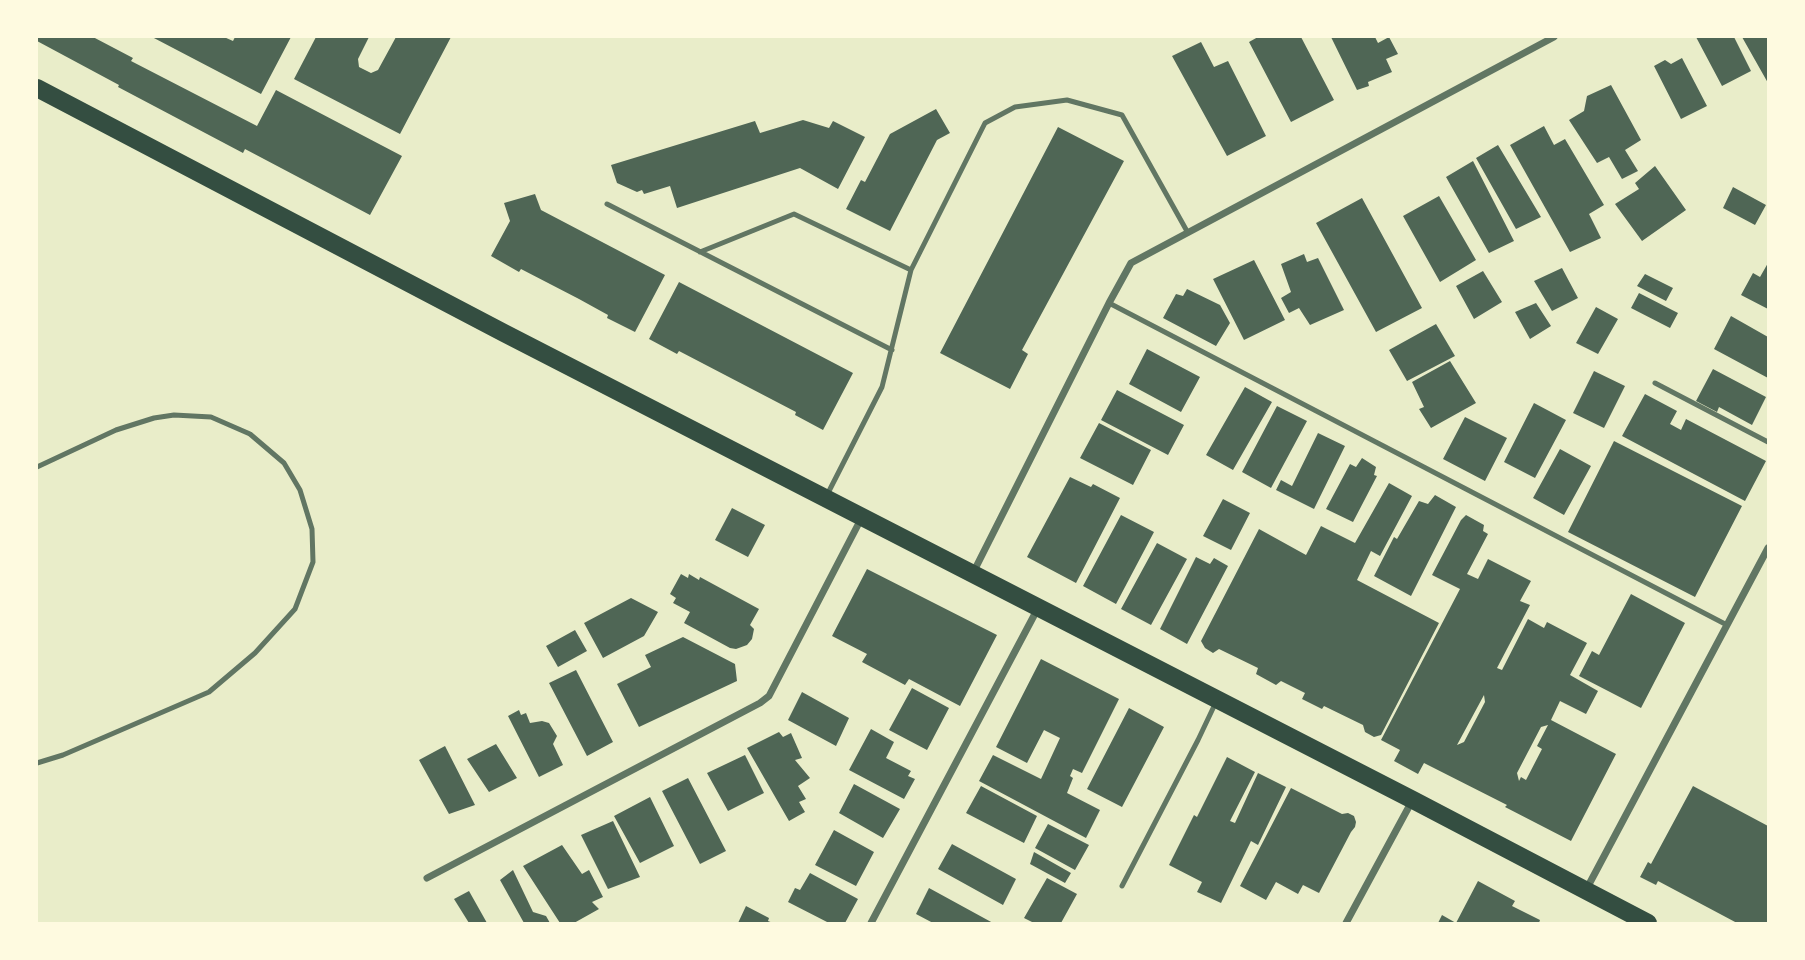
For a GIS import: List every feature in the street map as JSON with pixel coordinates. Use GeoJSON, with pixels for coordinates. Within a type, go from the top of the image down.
{"type":"FeatureCollection","features":[{"type":"Feature","properties":{"kind":"main road"},"geometry":{"type":"LineString","coordinates":[[37,88],[504,333],[1648,923]]}},
{"type":"Feature","properties":{"kind":"street"},"geometry":{"type":"LineString","coordinates":[[972,574],[1131,263],[1554,37]]}},
{"type":"Feature","properties":{"kind":"street"},"geometry":{"type":"LineString","coordinates":[[428,878],[769,696],[862,517]]}},
{"type":"Feature","properties":{"kind":"street"},"geometry":{"type":"LineString","coordinates":[[1586,891],[1768,548]]}},
{"type":"Feature","properties":{"kind":"street"},"geometry":{"type":"LineString","coordinates":[[871,923],[1039,608]]}},
{"type":"Feature","properties":{"kind":"street"},"geometry":{"type":"LineString","coordinates":[[1346,923],[1413,800]]}},
{"type":"Feature","properties":{"kind":"lane"},"geometry":{"type":"LineString","coordinates":[[825,498],[882,387],[911,271],[985,123],[1015,107],[1067,100],[1122,115],[1188,233]]}},
{"type":"Feature","properties":{"kind":"lane"},"geometry":{"type":"LineString","coordinates":[[607,204],[892,350]]}},
{"type":"Feature","properties":{"kind":"lane"},"geometry":{"type":"LineString","coordinates":[[701,252],[794,214],[911,271]]}},
{"type":"Feature","properties":{"kind":"lane"},"geometry":{"type":"LineString","coordinates":[[1109,303],[1727,625]]}},
{"type":"Feature","properties":{"kind":"lane"},"geometry":{"type":"LineString","coordinates":[[1655,383],[1768,442]]}},
{"type":"Feature","properties":{"kind":"lane"},"geometry":{"type":"LineString","coordinates":[[37,467],[116,430],[154,418],[174,415],[211,417],[250,433],[284,463],[300,490],[312,529],[313,562],[295,609],[255,653],[209,692],[63,755],[37,762]]}},
{"type":"Feature","properties":{"kind":"lane"},"geometry":{"type":"LineString","coordinates":[[1122,886],[1217,700]]}},
{"type":"Feature","properties":{"kind":"building"},"geometry":{"type":"Polygon","coordinates":[[[37,37],[93,37],[133,58],[131,61],[257,126],[276,90],[402,156],[370,215],[245,149],[243,153],[118,87],[119,85],[37,41],[37,37]]]}},
{"type":"Feature","properties":{"kind":"building"},"geometry":{"type":"Polygon","coordinates":[[[152,37],[224,37],[233,41],[235,37],[291,37],[261,94],[152,37]]]}},
{"type":"Feature","properties":{"kind":"building"},"geometry":{"type":"Polygon","coordinates":[[[316,37],[369,37],[358,59],[359,67],[371,73],[378,70],[396,37],[451,37],[400,134],[294,79],[316,37]]]}},
{"type":"Feature","properties":{"kind":"building"},"geometry":{"type":"Polygon","coordinates":[[[1258,37],[1301,37],[1334,100],[1291,122],[1249,42],[1258,37]]]}},
{"type":"Feature","properties":{"kind":"building"},"geometry":{"type":"Polygon","coordinates":[[[1331,37],[1375,37],[1378,43],[1389,37],[1398,54],[1386,59],[1392,72],[1357,90],[1331,37]]]}},
{"type":"Feature","properties":{"kind":"building"},"geometry":{"type":"Polygon","coordinates":[[[1696,37],[1734,37],[1751,71],[1722,86],[1696,37]]]}},
{"type":"Feature","properties":{"kind":"building"},"geometry":{"type":"Polygon","coordinates":[[[1742,37],[1768,37],[1768,83],[1742,37]]]}},
{"type":"Feature","properties":{"kind":"building"},"geometry":{"type":"Polygon","coordinates":[[[1201,42],[1214,67],[1228,61],[1266,136],[1227,156],[1172,56],[1201,42]]]}},
{"type":"Feature","properties":{"kind":"building"},"geometry":{"type":"Polygon","coordinates":[[[1682,58],[1707,106],[1681,119],[1654,66],[1665,60],[1671,64],[1682,58]]]}},
{"type":"Feature","properties":{"kind":"building"},"geometry":{"type":"Polygon","coordinates":[[[1611,85],[1641,140],[1625,150],[1638,171],[1622,179],[1609,157],[1597,163],[1569,120],[1584,111],[1587,96],[1611,85]]]}},
{"type":"Feature","properties":{"kind":"building"},"geometry":{"type":"Polygon","coordinates":[[[936,109],[950,133],[937,140],[890,231],[846,209],[861,180],[865,182],[890,134],[936,109]]]}},
{"type":"Feature","properties":{"kind":"building"},"geometry":{"type":"Polygon","coordinates":[[[803,120],[829,128],[833,121],[865,137],[838,189],[800,168],[677,208],[670,186],[644,194],[642,190],[637,192],[617,183],[611,165],[755,121],[760,133],[803,120]]]}},
{"type":"Feature","properties":{"kind":"building"},"geometry":{"type":"Polygon","coordinates":[[[1544,126],[1554,145],[1565,139],[1604,205],[1589,214],[1601,238],[1570,252],[1510,145],[1544,126]]]}},
{"type":"Feature","properties":{"kind":"building"},"geometry":{"type":"Polygon","coordinates":[[[1058,127],[1124,161],[1022,350],[1028,354],[1010,389],[940,353],[1058,127]]]}},
{"type":"Feature","properties":{"kind":"building"},"geometry":{"type":"Polygon","coordinates":[[[1498,145],[1541,217],[1516,229],[1476,158],[1498,145]]]}},
{"type":"Feature","properties":{"kind":"building"},"geometry":{"type":"Polygon","coordinates":[[[1473,161],[1514,241],[1489,253],[1446,177],[1473,161]]]}},
{"type":"Feature","properties":{"kind":"building"},"geometry":{"type":"Polygon","coordinates":[[[1655,166],[1686,210],[1642,241],[1615,204],[1639,189],[1635,183],[1655,166]]]}},
{"type":"Feature","properties":{"kind":"building"},"geometry":{"type":"Polygon","coordinates":[[[1733,187],[1766,205],[1755,225],[1723,208],[1733,187]]]}},
{"type":"Feature","properties":{"kind":"building"},"geometry":{"type":"Polygon","coordinates":[[[535,194],[541,210],[665,275],[635,332],[607,318],[608,315],[579,299],[491,256],[510,221],[504,203],[535,194]]]}},
{"type":"Feature","properties":{"kind":"building"},"geometry":{"type":"Polygon","coordinates":[[[1439,196],[1476,260],[1440,282],[1403,216],[1439,196]]]}},
{"type":"Feature","properties":{"kind":"building"},"geometry":{"type":"Polygon","coordinates":[[[1362,198],[1422,308],[1376,332],[1316,223],[1362,198]]]}},
{"type":"Feature","properties":{"kind":"building"},"geometry":{"type":"Polygon","coordinates":[[[1304,254],[1307,262],[1318,258],[1344,310],[1310,325],[1299,308],[1289,313],[1281,298],[1291,292],[1281,264],[1304,254]]]}},
{"type":"Feature","properties":{"kind":"building"},"geometry":{"type":"Polygon","coordinates":[[[1254,260],[1285,320],[1244,340],[1213,279],[1254,260]]]}},
{"type":"Feature","properties":{"kind":"building"},"geometry":{"type":"Polygon","coordinates":[[[1768,263],[1768,309],[1741,295],[1753,273],[1760,277],[1768,263]]]}},
{"type":"Feature","properties":{"kind":"building"},"geometry":{"type":"Polygon","coordinates":[[[1562,268],[1578,298],[1552,311],[1534,281],[1562,268]]]}},
{"type":"Feature","properties":{"kind":"building"},"geometry":{"type":"Polygon","coordinates":[[[1483,271],[1502,302],[1474,319],[1456,286],[1483,271]]]}},
{"type":"Feature","properties":{"kind":"building"},"geometry":{"type":"Polygon","coordinates":[[[1645,274],[1673,288],[1666,301],[1637,286],[1645,274]]]}},
{"type":"Feature","properties":{"kind":"building"},"geometry":{"type":"Polygon","coordinates":[[[679,282],[853,373],[823,430],[795,415],[796,412],[679,351],[677,354],[649,339],[679,282]]]}},
{"type":"Feature","properties":{"kind":"building"},"geometry":{"type":"Polygon","coordinates":[[[1187,289],[1220,305],[1230,323],[1216,346],[1163,318],[1176,294],[1183,296],[1187,289]]]}},
{"type":"Feature","properties":{"kind":"building"},"geometry":{"type":"Polygon","coordinates":[[[1639,293],[1678,313],[1670,328],[1631,308],[1639,293]]]}},
{"type":"Feature","properties":{"kind":"building"},"geometry":{"type":"Polygon","coordinates":[[[1536,303],[1551,326],[1530,339],[1515,312],[1536,303]]]}},
{"type":"Feature","properties":{"kind":"building"},"geometry":{"type":"Polygon","coordinates":[[[1596,307],[1618,319],[1598,354],[1576,343],[1596,307]]]}},
{"type":"Feature","properties":{"kind":"building"},"geometry":{"type":"Polygon","coordinates":[[[1731,316],[1768,337],[1768,378],[1714,349],[1731,316]]]}},
{"type":"Feature","properties":{"kind":"building"},"geometry":{"type":"Polygon","coordinates":[[[1436,324],[1455,356],[1407,381],[1389,350],[1436,324]]]}},
{"type":"Feature","properties":{"kind":"building"},"geometry":{"type":"Polygon","coordinates":[[[1147,349],[1200,377],[1181,412],[1129,384],[1147,349]]]}},
{"type":"Feature","properties":{"kind":"building"},"geometry":{"type":"Polygon","coordinates":[[[1450,361],[1476,403],[1431,428],[1419,409],[1424,407],[1412,382],[1450,361]]]}},
{"type":"Feature","properties":{"kind":"building"},"geometry":{"type":"Polygon","coordinates":[[[1713,369],[1766,397],[1752,425],[1719,407],[1717,412],[1696,401],[1713,369]]]}},
{"type":"Feature","properties":{"kind":"building"},"geometry":{"type":"Polygon","coordinates":[[[1594,371],[1625,386],[1604,428],[1573,413],[1594,371]]]}},
{"type":"Feature","properties":{"kind":"building"},"geometry":{"type":"Polygon","coordinates":[[[1245,387],[1272,402],[1233,470],[1206,455],[1245,387]]]}},
{"type":"Feature","properties":{"kind":"building"},"geometry":{"type":"Polygon","coordinates":[[[1117,390],[1184,425],[1168,455],[1101,420],[1117,390]]]}},
{"type":"Feature","properties":{"kind":"building"},"geometry":{"type":"Polygon","coordinates":[[[1645,394],[1677,411],[1670,424],[1681,430],[1686,419],[1766,461],[1745,501],[1622,436],[1645,394]]]}},
{"type":"Feature","properties":{"kind":"building"},"geometry":{"type":"Polygon","coordinates":[[[1534,403],[1566,420],[1535,478],[1504,462],[1534,403]]]}},
{"type":"Feature","properties":{"kind":"building"},"geometry":{"type":"Polygon","coordinates":[[[1277,406],[1307,421],[1271,488],[1242,472],[1277,406]]]}},
{"type":"Feature","properties":{"kind":"building"},"geometry":{"type":"Polygon","coordinates":[[[1465,417],[1507,438],[1485,481],[1443,459],[1465,417]]]}},
{"type":"Feature","properties":{"kind":"building"},"geometry":{"type":"Polygon","coordinates":[[[1099,423],[1151,450],[1133,485],[1080,458],[1099,423]]]}},
{"type":"Feature","properties":{"kind":"building"},"geometry":{"type":"Polygon","coordinates":[[[1318,433],[1345,446],[1314,509],[1276,490],[1281,480],[1292,486],[1318,433]]]}},
{"type":"Feature","properties":{"kind":"building"},"geometry":{"type":"Polygon","coordinates":[[[1614,441],[1742,506],[1695,597],[1568,532],[1614,441]]]}},
{"type":"Feature","properties":{"kind":"building"},"geometry":{"type":"Polygon","coordinates":[[[1560,449],[1591,466],[1564,515],[1533,498],[1560,449]]]}},
{"type":"Feature","properties":{"kind":"building"},"geometry":{"type":"Polygon","coordinates":[[[1362,458],[1376,467],[1374,475],[1377,476],[1353,522],[1326,509],[1350,464],[1356,467],[1362,458]]]}},
{"type":"Feature","properties":{"kind":"building"},"geometry":{"type":"Polygon","coordinates":[[[1070,477],[1091,487],[1093,484],[1120,498],[1076,583],[1027,557],[1070,477]]]}},
{"type":"Feature","properties":{"kind":"building"},"geometry":{"type":"Polygon","coordinates":[[[1389,483],[1412,496],[1380,556],[1371,551],[1357,580],[1439,623],[1381,735],[1374,737],[1365,732],[1363,725],[1324,706],[1322,709],[1302,699],[1305,693],[1281,681],[1276,685],[1256,674],[1258,668],[1219,649],[1213,653],[1205,648],[1201,641],[1259,529],[1306,555],[1321,526],[1355,543],[1389,483]]]}},
{"type":"Feature","properties":{"kind":"building"},"geometry":{"type":"Polygon","coordinates":[[[1435,495],[1456,507],[1411,596],[1374,576],[1394,537],[1397,539],[1419,501],[1428,504],[1435,495]]]}},
{"type":"Feature","properties":{"kind":"building"},"geometry":{"type":"Polygon","coordinates":[[[1223,499],[1250,513],[1231,550],[1203,536],[1223,499]]]}},
{"type":"Feature","properties":{"kind":"building"},"geometry":{"type":"Polygon","coordinates":[[[732,508],[765,525],[748,557],[715,540],[732,508]]]}},
{"type":"Feature","properties":{"kind":"building"},"geometry":{"type":"Polygon","coordinates":[[[1121,515],[1154,532],[1116,604],[1083,586],[1121,515]]]}},
{"type":"Feature","properties":{"kind":"building"},"geometry":{"type":"Polygon","coordinates":[[[1466,515],[1484,525],[1483,531],[1488,534],[1467,574],[1478,579],[1488,559],[1531,581],[1520,601],[1530,605],[1497,668],[1502,670],[1528,619],[1544,628],[1547,622],[1587,643],[1570,675],[1598,691],[1586,714],[1560,701],[1551,720],[1616,754],[1571,841],[1424,763],[1418,774],[1394,761],[1400,750],[1381,740],[1460,589],[1432,575],[1466,515]],[[1484,695],[1457,745],[1464,742],[1485,702],[1484,695]],[[1548,725],[1541,727],[1517,773],[1519,781],[1521,777],[1526,780],[1542,749],[1537,746],[1548,725]]]}},
{"type":"Feature","properties":{"kind":"building"},"geometry":{"type":"Polygon","coordinates":[[[1157,543],[1187,559],[1151,625],[1121,609],[1157,543]]]}},
{"type":"Feature","properties":{"kind":"building"},"geometry":{"type":"Polygon","coordinates":[[[1196,557],[1210,564],[1214,558],[1228,566],[1187,644],[1160,629],[1196,557]]]}},
{"type":"Feature","properties":{"kind":"building"},"geometry":{"type":"Polygon","coordinates":[[[867,569],[997,635],[960,706],[909,679],[905,685],[862,662],[867,654],[832,636],[867,569]]]}},
{"type":"Feature","properties":{"kind":"building"},"geometry":{"type":"Polygon","coordinates":[[[681,574],[688,578],[689,574],[699,580],[700,577],[759,609],[750,625],[754,629],[752,639],[747,645],[730,648],[684,623],[690,612],[673,603],[676,598],[670,594],[681,574]]]}},
{"type":"Feature","properties":{"kind":"building"},"geometry":{"type":"Polygon","coordinates":[[[1631,594],[1685,623],[1641,708],[1579,676],[1592,651],[1599,655],[1631,594]]]}},
{"type":"Feature","properties":{"kind":"building"},"geometry":{"type":"Polygon","coordinates":[[[631,598],[658,612],[644,636],[603,658],[584,623],[631,598]]]}},
{"type":"Feature","properties":{"kind":"building"},"geometry":{"type":"Polygon","coordinates":[[[575,630],[587,651],[558,667],[546,646],[575,630]]]}},
{"type":"Feature","properties":{"kind":"building"},"geometry":{"type":"Polygon","coordinates":[[[683,637],[735,664],[737,681],[639,727],[617,684],[651,667],[645,655],[683,637]]]}},
{"type":"Feature","properties":{"kind":"building"},"geometry":{"type":"Polygon","coordinates":[[[1041,659],[1119,699],[1082,773],[1073,769],[1070,776],[1073,778],[1067,793],[1100,810],[1086,838],[979,781],[993,755],[1041,779],[1060,738],[1044,730],[1027,763],[996,747],[1041,659]]]}},
{"type":"Feature","properties":{"kind":"building"},"geometry":{"type":"Polygon","coordinates":[[[576,670],[613,742],[587,756],[549,683],[576,670]]]}},
{"type":"Feature","properties":{"kind":"building"},"geometry":{"type":"Polygon","coordinates":[[[912,688],[949,708],[927,750],[889,730],[912,688]]]}},
{"type":"Feature","properties":{"kind":"building"},"geometry":{"type":"Polygon","coordinates":[[[802,692],[849,718],[836,746],[788,720],[802,692]]]}},
{"type":"Feature","properties":{"kind":"building"},"geometry":{"type":"Polygon","coordinates":[[[1129,708],[1164,727],[1122,807],[1087,789],[1129,708]]]}},
{"type":"Feature","properties":{"kind":"building"},"geometry":{"type":"Polygon","coordinates":[[[519,710],[521,715],[526,713],[530,723],[549,723],[557,736],[553,744],[563,765],[539,777],[508,716],[519,710]]]}},
{"type":"Feature","properties":{"kind":"building"},"geometry":{"type":"Polygon","coordinates":[[[871,729],[894,742],[886,758],[911,771],[908,776],[915,779],[904,799],[849,770],[871,729]]]}},
{"type":"Feature","properties":{"kind":"building"},"geometry":{"type":"Polygon","coordinates":[[[779,732],[783,737],[791,733],[802,758],[795,760],[810,778],[798,786],[806,799],[799,802],[805,812],[789,821],[747,748],[779,732]]]}},
{"type":"Feature","properties":{"kind":"building"},"geometry":{"type":"Polygon","coordinates":[[[496,744],[517,778],[489,792],[467,759],[496,744]]]}},
{"type":"Feature","properties":{"kind":"building"},"geometry":{"type":"Polygon","coordinates":[[[445,746],[475,805],[449,814],[419,760],[445,746]]]}},
{"type":"Feature","properties":{"kind":"building"},"geometry":{"type":"Polygon","coordinates":[[[745,755],[764,793],[728,811],[707,773],[745,755]]]}},
{"type":"Feature","properties":{"kind":"building"},"geometry":{"type":"Polygon","coordinates":[[[1227,757],[1255,772],[1230,821],[1235,823],[1258,773],[1286,787],[1258,845],[1251,841],[1221,903],[1197,892],[1202,882],[1169,865],[1227,757]]]}},
{"type":"Feature","properties":{"kind":"building"},"geometry":{"type":"Polygon","coordinates":[[[688,778],[726,851],[700,864],[662,791],[688,778]]]}},
{"type":"Feature","properties":{"kind":"building"},"geometry":{"type":"Polygon","coordinates":[[[854,784],[900,809],[883,838],[839,813],[854,784]]]}},
{"type":"Feature","properties":{"kind":"building"},"geometry":{"type":"Polygon","coordinates":[[[981,786],[1037,816],[1024,843],[966,813],[981,786]]]}},
{"type":"Feature","properties":{"kind":"building"},"geometry":{"type":"Polygon","coordinates":[[[1693,786],[1768,826],[1768,923],[1737,923],[1658,881],[1656,885],[1640,877],[1648,862],[1651,864],[1693,786]]]}},
{"type":"Feature","properties":{"kind":"building"},"geometry":{"type":"Polygon","coordinates":[[[1291,788],[1342,814],[1354,816],[1355,827],[1319,893],[1303,885],[1298,894],[1276,882],[1266,900],[1240,886],[1291,788]]]}},
{"type":"Feature","properties":{"kind":"building"},"geometry":{"type":"Polygon","coordinates":[[[650,797],[674,846],[640,863],[614,816],[650,797]]]}},
{"type":"Feature","properties":{"kind":"building"},"geometry":{"type":"Polygon","coordinates":[[[613,821],[640,877],[608,889],[581,835],[613,821]]]}},
{"type":"Feature","properties":{"kind":"building"},"geometry":{"type":"Polygon","coordinates":[[[1048,824],[1089,845],[1075,870],[1035,848],[1048,824]]]}},
{"type":"Feature","properties":{"kind":"building"},"geometry":{"type":"Polygon","coordinates":[[[834,830],[874,852],[856,886],[815,865],[834,830]]]}},
{"type":"Feature","properties":{"kind":"building"},"geometry":{"type":"Polygon","coordinates":[[[952,844],[1016,879],[1003,905],[938,869],[952,844]]]}},
{"type":"Feature","properties":{"kind":"building"},"geometry":{"type":"Polygon","coordinates":[[[562,845],[582,874],[589,870],[603,897],[592,902],[599,909],[574,923],[560,923],[523,866],[562,845]]]}},
{"type":"Feature","properties":{"kind":"building"},"geometry":{"type":"Polygon","coordinates":[[[1034,852],[1071,873],[1065,883],[1030,864],[1034,852]]]}},
{"type":"Feature","properties":{"kind":"building"},"geometry":{"type":"Polygon","coordinates":[[[513,870],[533,912],[546,916],[550,923],[524,923],[500,880],[513,870]]]}},
{"type":"Feature","properties":{"kind":"building"},"geometry":{"type":"Polygon","coordinates":[[[810,873],[858,899],[845,923],[829,923],[788,902],[795,888],[800,890],[810,873]]]}},
{"type":"Feature","properties":{"kind":"building"},"geometry":{"type":"Polygon","coordinates":[[[1047,878],[1077,894],[1061,923],[1034,923],[1024,918],[1047,878]]]}},
{"type":"Feature","properties":{"kind":"building"},"geometry":{"type":"Polygon","coordinates":[[[1478,881],[1515,901],[1512,906],[1540,920],[1539,923],[1456,923],[1478,881]]]}},
{"type":"Feature","properties":{"kind":"building"},"geometry":{"type":"Polygon","coordinates":[[[929,888],[993,923],[933,923],[916,914],[929,888]]]}},
{"type":"Feature","properties":{"kind":"building"},"geometry":{"type":"Polygon","coordinates":[[[469,891],[487,923],[469,923],[454,899],[469,891]]]}},
{"type":"Feature","properties":{"kind":"building"},"geometry":{"type":"Polygon","coordinates":[[[746,906],[769,918],[768,921],[773,923],[738,923],[746,906]]]}},
{"type":"Feature","properties":{"kind":"building"},"geometry":{"type":"Polygon","coordinates":[[[1442,915],[1456,923],[1438,923],[1442,915]]]}}]}
